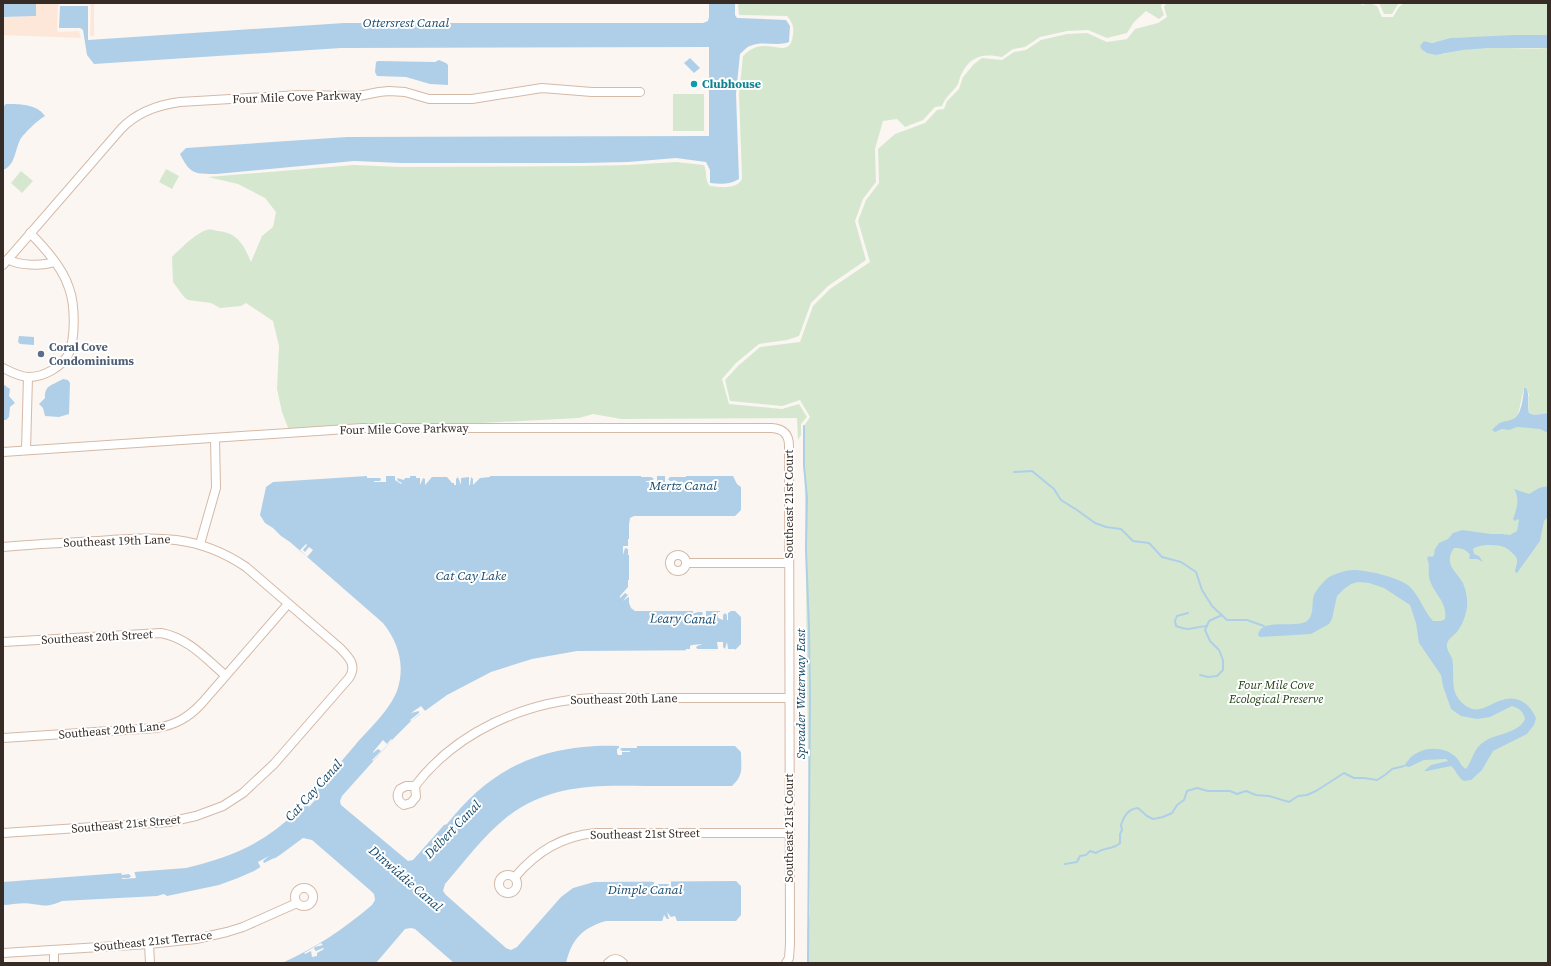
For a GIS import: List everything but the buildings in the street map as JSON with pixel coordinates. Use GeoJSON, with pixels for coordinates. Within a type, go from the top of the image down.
{"type":"FeatureCollection","features":[{"type":"Feature","properties":{"kind":"street","name":"Four Mile Cove Parkway"},"geometry":{"type":"LineString","coordinates":[[6,262],[126,123],[148,109],[165,104],[297,95],[359,96],[389,91],[405,92],[426,98],[451,99],[475,98],[542,88],[592,92],[640,92]]}},
{"type":"Feature","properties":{"kind":"street"},"geometry":{"type":"LineString","coordinates":[[3,368],[28,377],[43,374],[55,368],[64,359],[71,347],[73,318],[71,297],[66,281],[54,262],[30,233]]}},
{"type":"Feature","properties":{"kind":"street"},"geometry":{"type":"LineString","coordinates":[[6,262],[46,264],[54,262]]}},
{"type":"Feature","properties":{"kind":"street"},"geometry":{"type":"LineString","coordinates":[[26,450],[28,377]]}},
{"type":"Feature","properties":{"kind":"street","name":"Four Mile Cove Parkway"},"geometry":{"type":"LineString","coordinates":[[3,452],[362,428],[772,428],[783,431]]}},
{"type":"Feature","properties":{"kind":"street","name":"Southeast 21st Court"},"geometry":{"type":"LineString","coordinates":[[783,431],[787,435],[789,442],[790,953],[787,963]]}},
{"type":"Feature","properties":{"kind":"street"},"geometry":{"type":"LineString","coordinates":[[200,544],[213,503],[216,488],[215,438]]}},
{"type":"Feature","properties":{"kind":"street","name":"Southeast 19th Lane"},"geometry":{"type":"LineString","coordinates":[[3,547],[144,538],[177,539],[200,544],[236,561],[255,575],[340,648],[349,657],[353,667]]}},
{"type":"Feature","properties":{"kind":"street"},"geometry":{"type":"LineString","coordinates":[[686,563],[789,563]]}},
{"type":"Feature","properties":{"kind":"street","name":"Southeast 20th Lane"},"geometry":{"type":"LineString","coordinates":[[3,738],[156,728],[168,726],[178,722],[190,714],[288,604]]}},
{"type":"Feature","properties":{"kind":"street","name":"Southeast 20th Street"},"geometry":{"type":"LineString","coordinates":[[3,642],[161,633],[174,636],[190,644],[225,675]]}},
{"type":"Feature","properties":{"kind":"street","name":"Southeast 21st Street"},"geometry":{"type":"LineString","coordinates":[[3,833],[169,822],[196,816],[223,806],[244,793],[277,761],[349,678],[353,667]]}},
{"type":"Feature","properties":{"kind":"street","name":"Southeast 20th Lane"},"geometry":{"type":"LineString","coordinates":[[415,786],[427,771],[444,756],[476,733],[513,714],[544,704],[593,698],[789,698]]}},
{"type":"Feature","properties":{"kind":"street","name":"Southeast 21st Street"},"geometry":{"type":"LineString","coordinates":[[515,877],[545,848],[560,841],[580,835],[595,833],[789,833]]}},
{"type":"Feature","properties":{"kind":"street","name":"Southeast 21st Terrace"},"geometry":{"type":"LineString","coordinates":[[3,953],[149,944],[196,939],[227,932],[253,923],[297,903]]}},
{"type":"Feature","properties":{"kind":"street"},"geometry":{"type":"LineString","coordinates":[[149,944],[150,963]]}},
{"type":"Feature","properties":{"kind":"street"},"geometry":{"type":"LineString","coordinates":[[54,950],[54,963]]}},
{"type":"Feature","properties":{"kind":"street"},"geometry":{"type":"LineString","coordinates":[[608,963],[616,959],[623,963]]}},
{"type":"Feature","properties":{"kind":"shaded area"},"geometry":{"type":"Polygon","coordinates":[[[36,3],[58,3],[57,30],[59,32],[79,31],[81,38],[3,35],[3,17],[36,16],[36,3]]]}},
{"type":"Feature","properties":{"kind":"shaded area"},"geometry":{"type":"Polygon","coordinates":[[[89,3],[94,3],[94,36],[90,36],[91,6],[89,3]]]}},
{"type":"Feature","properties":{"kind":"green space"},"geometry":{"type":"Polygon","coordinates":[[[738,3],[1162,3],[1161,7],[1164,15],[1159,19],[1146,11],[1134,22],[1127,33],[1107,38],[1088,30],[1067,31],[1040,37],[1025,47],[1013,49],[1002,57],[988,55],[977,57],[968,64],[961,75],[957,86],[946,98],[942,106],[935,107],[923,120],[905,127],[897,119],[883,121],[875,149],[876,182],[863,199],[855,221],[866,260],[828,286],[811,303],[799,336],[787,340],[759,344],[736,363],[722,379],[729,404],[782,409],[799,404],[807,417],[801,424],[801,435],[798,440],[797,418],[621,419],[593,414],[579,418],[290,433],[282,412],[277,389],[279,346],[273,321],[246,303],[241,306],[220,308],[211,303],[188,300],[173,282],[172,257],[189,241],[203,231],[212,230],[224,232],[235,237],[246,250],[251,262],[262,236],[273,227],[276,212],[265,198],[238,184],[208,177],[354,165],[401,167],[582,166],[676,162],[704,165],[707,182],[710,186],[728,187],[736,185],[742,179],[739,94],[743,56],[750,50],[758,47],[787,47],[792,41],[793,31],[792,24],[787,16],[739,15],[738,3]]]}},
{"type":"Feature","properties":{"kind":"green space","name":"Four Mile Cove Ecological Preserve"},"geometry":{"type":"Polygon","coordinates":[[[1166,3],[1360,3],[1362,5],[1370,3],[1377,6],[1382,17],[1393,17],[1399,7],[1404,3],[1548,3],[1548,35],[1450,38],[1432,43],[1424,41],[1422,50],[1436,54],[1483,48],[1548,48],[1548,413],[1534,415],[1529,413],[1529,394],[1524,388],[1518,415],[1548,418],[1548,963],[808,963],[807,932],[810,912],[804,426],[810,417],[800,400],[782,406],[730,401],[725,380],[738,366],[760,347],[800,342],[813,306],[830,289],[870,262],[858,221],[866,200],[879,183],[878,149],[895,134],[925,123],[937,110],[944,109],[947,101],[959,89],[963,77],[974,64],[982,58],[1002,60],[1014,52],[1026,50],[1041,40],[1067,34],[1087,33],[1107,42],[1127,39],[1135,29],[1158,23],[1167,17],[1164,7],[1166,3]]]}},
{"type":"Feature","properties":{"kind":"green space"},"geometry":{"type":"Polygon","coordinates":[[[1379,3],[1399,3],[1392,14],[1384,14],[1379,3]]]}},
{"type":"Feature","properties":{"kind":"green space"},"geometry":{"type":"Polygon","coordinates":[[[673,94],[704,94],[704,131],[673,131],[673,94]]]}},
{"type":"Feature","properties":{"kind":"green space"},"geometry":{"type":"Polygon","coordinates":[[[166,169],[179,176],[172,189],[159,182],[166,169]]]}},
{"type":"Feature","properties":{"kind":"green space"},"geometry":{"type":"Polygon","coordinates":[[[21,171],[33,181],[22,193],[11,183],[21,171]]]}},
{"type":"Feature","properties":{"kind":"water"},"geometry":{"type":"Polygon","coordinates":[[[3,3],[36,3],[36,16],[3,17],[3,3]]]}},
{"type":"Feature","properties":{"kind":"water"},"geometry":{"type":"Polygon","coordinates":[[[709,3],[735,3],[735,15],[737,18],[786,20],[790,26],[789,42],[779,44],[755,44],[747,47],[740,54],[736,94],[739,179],[725,184],[710,183],[710,170],[706,162],[676,158],[628,162],[582,163],[401,163],[354,161],[209,174],[194,172],[187,166],[180,154],[186,148],[347,137],[709,136],[709,47],[341,48],[94,64],[87,55],[83,30],[80,28],[59,28],[60,6],[88,6],[88,40],[344,23],[703,23],[708,21],[709,3]]]}},
{"type":"Feature","properties":{"kind":"water"},"geometry":{"type":"Polygon","coordinates":[[[1548,35],[1548,48],[1488,48],[1463,50],[1436,55],[1427,53],[1422,50],[1420,46],[1424,41],[1432,43],[1450,38],[1548,35]]]}},
{"type":"Feature","properties":{"kind":"water"},"geometry":{"type":"Polygon","coordinates":[[[690,58],[700,68],[694,73],[684,63],[690,58]]]}},
{"type":"Feature","properties":{"kind":"water"},"geometry":{"type":"Polygon","coordinates":[[[439,60],[448,65],[448,85],[430,84],[406,77],[377,76],[375,72],[376,62],[378,61],[435,62],[439,60]]]}},
{"type":"Feature","properties":{"kind":"water"},"geometry":{"type":"Polygon","coordinates":[[[6,104],[33,107],[42,112],[45,116],[31,127],[22,137],[10,165],[3,170],[3,107],[6,104]]]}},
{"type":"Feature","properties":{"kind":"water"},"geometry":{"type":"Polygon","coordinates":[[[19,336],[34,337],[34,345],[20,344],[18,342],[19,336]]]}},
{"type":"Feature","properties":{"kind":"water"},"geometry":{"type":"Polygon","coordinates":[[[63,379],[68,380],[70,383],[69,414],[59,417],[45,416],[43,408],[39,404],[45,398],[46,390],[53,384],[63,379]]]}},
{"type":"Feature","properties":{"kind":"water"},"geometry":{"type":"Polygon","coordinates":[[[3,384],[10,389],[9,396],[15,403],[10,407],[9,417],[6,420],[3,420],[3,384]]]}},
{"type":"Feature","properties":{"kind":"water"},"geometry":{"type":"Polygon","coordinates":[[[1524,388],[1526,388],[1528,395],[1529,413],[1534,415],[1548,413],[1548,433],[1540,429],[1517,427],[1509,430],[1502,429],[1495,432],[1492,430],[1501,423],[1511,420],[1517,416],[1522,404],[1524,388]]]}},
{"type":"Feature","properties":{"kind":"water"},"geometry":{"type":"Polygon","coordinates":[[[367,476],[733,476],[737,484],[741,487],[741,510],[735,516],[634,516],[630,518],[629,603],[631,608],[635,611],[735,611],[741,617],[741,644],[735,650],[577,651],[532,659],[491,672],[447,695],[411,721],[342,796],[340,801],[341,805],[408,861],[413,860],[475,793],[490,781],[506,770],[542,755],[562,750],[596,746],[735,746],[741,752],[741,767],[740,775],[732,786],[591,787],[556,792],[523,806],[498,824],[482,840],[445,884],[443,891],[506,948],[511,950],[517,947],[561,897],[573,888],[594,882],[736,881],[741,886],[741,915],[736,921],[606,921],[590,927],[579,936],[571,947],[566,963],[454,963],[415,929],[411,928],[405,929],[376,963],[282,963],[306,951],[340,930],[372,905],[375,900],[374,894],[371,891],[312,840],[303,838],[280,855],[254,871],[219,885],[167,896],[164,894],[157,896],[62,901],[47,906],[25,903],[3,905],[3,882],[186,868],[217,859],[246,848],[278,828],[302,806],[380,718],[395,696],[400,679],[401,670],[399,654],[393,638],[383,623],[290,542],[265,523],[260,515],[266,487],[273,482],[367,476]]]}},
{"type":"Feature","properties":{"kind":"water"},"geometry":{"type":"Polygon","coordinates":[[[1548,486],[1548,517],[1544,521],[1540,541],[1517,573],[1515,572],[1517,563],[1516,557],[1509,550],[1501,546],[1483,545],[1475,547],[1473,549],[1474,554],[1479,556],[1483,562],[1477,559],[1469,559],[1470,555],[1467,551],[1461,549],[1454,548],[1451,554],[1450,563],[1463,583],[1467,601],[1466,614],[1462,623],[1447,644],[1452,658],[1453,684],[1456,695],[1460,701],[1471,709],[1481,709],[1501,700],[1511,698],[1516,699],[1528,706],[1536,718],[1534,725],[1527,734],[1493,751],[1482,770],[1471,780],[1464,781],[1458,776],[1451,766],[1424,771],[1431,765],[1448,761],[1446,759],[1424,760],[1409,767],[1404,766],[1415,754],[1420,751],[1436,749],[1447,751],[1452,754],[1466,769],[1481,744],[1518,727],[1525,719],[1524,716],[1521,711],[1512,706],[1490,717],[1477,719],[1461,716],[1451,709],[1441,675],[1419,643],[1416,623],[1410,605],[1384,588],[1369,583],[1358,582],[1351,584],[1337,596],[1332,619],[1329,624],[1311,634],[1260,637],[1258,635],[1265,626],[1295,624],[1307,621],[1312,612],[1314,595],[1319,587],[1331,576],[1351,570],[1374,573],[1390,577],[1404,583],[1413,590],[1433,621],[1441,621],[1445,619],[1444,607],[1433,588],[1429,577],[1429,565],[1427,558],[1434,555],[1435,549],[1439,543],[1448,539],[1453,533],[1462,530],[1510,535],[1517,531],[1519,520],[1518,519],[1515,521],[1513,519],[1517,507],[1517,496],[1514,489],[1529,494],[1539,488],[1548,486]]]}},
{"type":"Feature","properties":{"kind":"pier"},"geometry":{"type":"Polygon","coordinates":[[[376,474],[386,476],[386,482],[374,482],[380,481],[380,478],[367,478],[367,476],[376,476],[376,474]]]}},
{"type":"Feature","properties":{"kind":"pier"},"geometry":{"type":"Polygon","coordinates":[[[397,474],[410,474],[410,478],[405,478],[404,480],[397,478],[398,481],[402,483],[401,484],[395,480],[395,476],[397,476],[397,474]]]}},
{"type":"Feature","properties":{"kind":"pier"},"geometry":{"type":"Polygon","coordinates":[[[416,474],[490,477],[480,478],[473,485],[473,479],[471,477],[470,485],[469,477],[461,478],[461,485],[458,477],[456,479],[456,485],[454,485],[454,483],[452,483],[447,477],[432,477],[425,485],[425,479],[423,478],[420,485],[420,478],[416,478],[416,474]]]}},
{"type":"Feature","properties":{"kind":"pier"},"geometry":{"type":"Polygon","coordinates":[[[641,474],[645,474],[645,476],[657,476],[657,482],[646,482],[654,479],[651,477],[641,477],[641,474]]]}},
{"type":"Feature","properties":{"kind":"pier"},"geometry":{"type":"Polygon","coordinates":[[[675,474],[681,474],[681,476],[686,477],[670,477],[668,479],[670,481],[677,482],[665,482],[665,476],[675,476],[675,474]]]}},
{"type":"Feature","properties":{"kind":"pier"},"geometry":{"type":"Polygon","coordinates":[[[628,539],[631,539],[631,551],[629,551],[628,555],[628,549],[625,548],[623,555],[623,546],[628,546],[628,539]]]}},
{"type":"Feature","properties":{"kind":"pier"},"geometry":{"type":"Polygon","coordinates":[[[306,544],[307,545],[303,550],[305,552],[309,547],[313,550],[307,557],[300,550],[306,544]]]}},
{"type":"Feature","properties":{"kind":"pier"},"geometry":{"type":"Polygon","coordinates":[[[628,580],[631,580],[630,596],[623,601],[628,595],[625,593],[620,598],[620,596],[628,587],[628,580]]]}},
{"type":"Feature","properties":{"kind":"pier"},"geometry":{"type":"Polygon","coordinates":[[[694,609],[706,611],[706,620],[693,620],[703,614],[702,612],[698,612],[692,614],[694,609]]]}},
{"type":"Feature","properties":{"kind":"pier"},"geometry":{"type":"Polygon","coordinates":[[[720,609],[731,611],[728,613],[728,620],[725,613],[723,615],[723,620],[718,618],[718,612],[720,612],[720,609]]]}},
{"type":"Feature","properties":{"kind":"pier"},"geometry":{"type":"Polygon","coordinates":[[[717,642],[723,642],[723,647],[725,649],[727,642],[728,649],[735,650],[723,651],[723,653],[717,652],[716,650],[696,651],[695,653],[689,653],[689,651],[686,651],[686,649],[690,649],[690,646],[692,645],[703,644],[697,646],[696,648],[718,649],[717,642]]]}},
{"type":"Feature","properties":{"kind":"pier"},"geometry":{"type":"Polygon","coordinates":[[[421,706],[426,712],[421,716],[420,714],[411,721],[410,720],[419,713],[419,711],[411,713],[421,706]]]}},
{"type":"Feature","properties":{"kind":"pier"},"geometry":{"type":"Polygon","coordinates":[[[391,739],[392,740],[373,761],[372,760],[381,751],[378,749],[373,752],[383,740],[387,744],[391,739]]]}},
{"type":"Feature","properties":{"kind":"pier"},"geometry":{"type":"Polygon","coordinates":[[[619,744],[637,746],[637,748],[622,748],[620,749],[622,751],[630,752],[622,752],[622,755],[618,755],[617,749],[619,748],[619,744]]]}},
{"type":"Feature","properties":{"kind":"pier"},"geometry":{"type":"Polygon","coordinates":[[[311,796],[315,800],[308,808],[312,799],[309,800],[295,814],[302,806],[301,804],[311,796]]]}},
{"type":"Feature","properties":{"kind":"pier"},"geometry":{"type":"Polygon","coordinates":[[[269,856],[263,861],[264,863],[274,858],[275,860],[261,868],[258,862],[269,856]]]}},
{"type":"Feature","properties":{"kind":"pier"},"geometry":{"type":"Polygon","coordinates":[[[134,870],[136,878],[122,879],[129,878],[131,876],[129,874],[122,875],[121,873],[134,870]]]}},
{"type":"Feature","properties":{"kind":"pier"},"geometry":{"type":"Polygon","coordinates":[[[650,881],[671,881],[671,887],[660,889],[668,886],[669,884],[654,884],[654,882],[650,881]]]}},
{"type":"Feature","properties":{"kind":"pier"},"geometry":{"type":"Polygon","coordinates":[[[667,912],[671,917],[675,916],[677,921],[662,922],[664,915],[667,919],[669,919],[667,912]]]}},
{"type":"Feature","properties":{"kind":"pier"},"geometry":{"type":"Polygon","coordinates":[[[321,943],[323,945],[315,947],[314,949],[316,951],[323,948],[324,949],[317,953],[317,956],[312,957],[311,951],[305,954],[304,953],[321,943]]]}},
{"type":"Feature","properties":{"kind":"waterway","name":"Spreader Waterway East"},"geometry":{"type":"LineString","coordinates":[[804,426],[804,466],[807,497],[806,549],[810,696],[808,963]]}},
{"type":"Feature","properties":{"kind":"waterway"},"geometry":{"type":"LineString","coordinates":[[1014,472],[1032,471],[1054,489],[1061,500],[1095,523],[1106,527],[1121,529],[1133,541],[1149,543],[1162,557],[1181,562],[1196,572],[1202,590],[1212,606],[1227,620],[1247,620],[1264,626]]}},
{"type":"Feature","properties":{"kind":"waterway"},"geometry":{"type":"LineString","coordinates":[[1188,613],[1177,616],[1175,621],[1176,626],[1188,629],[1207,626]]}},
{"type":"Feature","properties":{"kind":"waterway"},"geometry":{"type":"LineString","coordinates":[[1200,675],[1208,677],[1217,676],[1223,670],[1223,660],[1219,650],[1210,641],[1205,630],[1209,621],[1222,615]]}},
{"type":"Feature","properties":{"kind":"waterway"},"geometry":{"type":"LineString","coordinates":[[1065,864],[1077,862],[1080,856],[1086,855],[1090,851],[1096,853],[1114,847],[1120,843],[1120,834],[1122,830],[1121,825],[1129,811],[1138,808],[1153,819],[1163,817],[1172,813],[1177,805],[1184,800],[1187,791],[1197,788],[1208,791],[1230,791],[1237,794],[1246,791],[1256,795],[1269,796],[1289,802],[1298,796],[1307,795],[1316,791],[1344,773],[1354,778],[1377,780],[1392,769],[1404,766]]}},
{"type":"Feature","properties":{"kind":"place","name":"Clubhouse"},"geometry":{"type":"Point","coordinates":[694,84]}},
{"type":"Feature","properties":{"kind":"place","name":"Coral Cove Condominiums"},"geometry":{"type":"Point","coordinates":[41,354]}},
{"type":"Feature","properties":{"kind":"water label","name":"Ottersrest Canal"},"geometry":{"type":"Point","coordinates":[406,22]}},
{"type":"Feature","properties":{"kind":"water label","name":"Mertz Canal"},"geometry":{"type":"Point","coordinates":[683,485]}},
{"type":"Feature","properties":{"kind":"water label","name":"Cat Cay Lake"},"geometry":{"type":"Point","coordinates":[471,575]}},
{"type":"Feature","properties":{"kind":"water label","name":"Leary Canal"},"geometry":{"type":"Point","coordinates":[683,618]}},
{"type":"Feature","properties":{"kind":"water label","name":"Cat Cay Canal"},"geometry":{"type":"Point","coordinates":[313,790]}},
{"type":"Feature","properties":{"kind":"water label","name":"Delbert Canal"},"geometry":{"type":"Point","coordinates":[452,829]}},
{"type":"Feature","properties":{"kind":"water label","name":"Dinwiddie Canal"},"geometry":{"type":"Point","coordinates":[406,878]}},
{"type":"Feature","properties":{"kind":"water label","name":"Dimple Canal"},"geometry":{"type":"Point","coordinates":[645,889]}}]}
